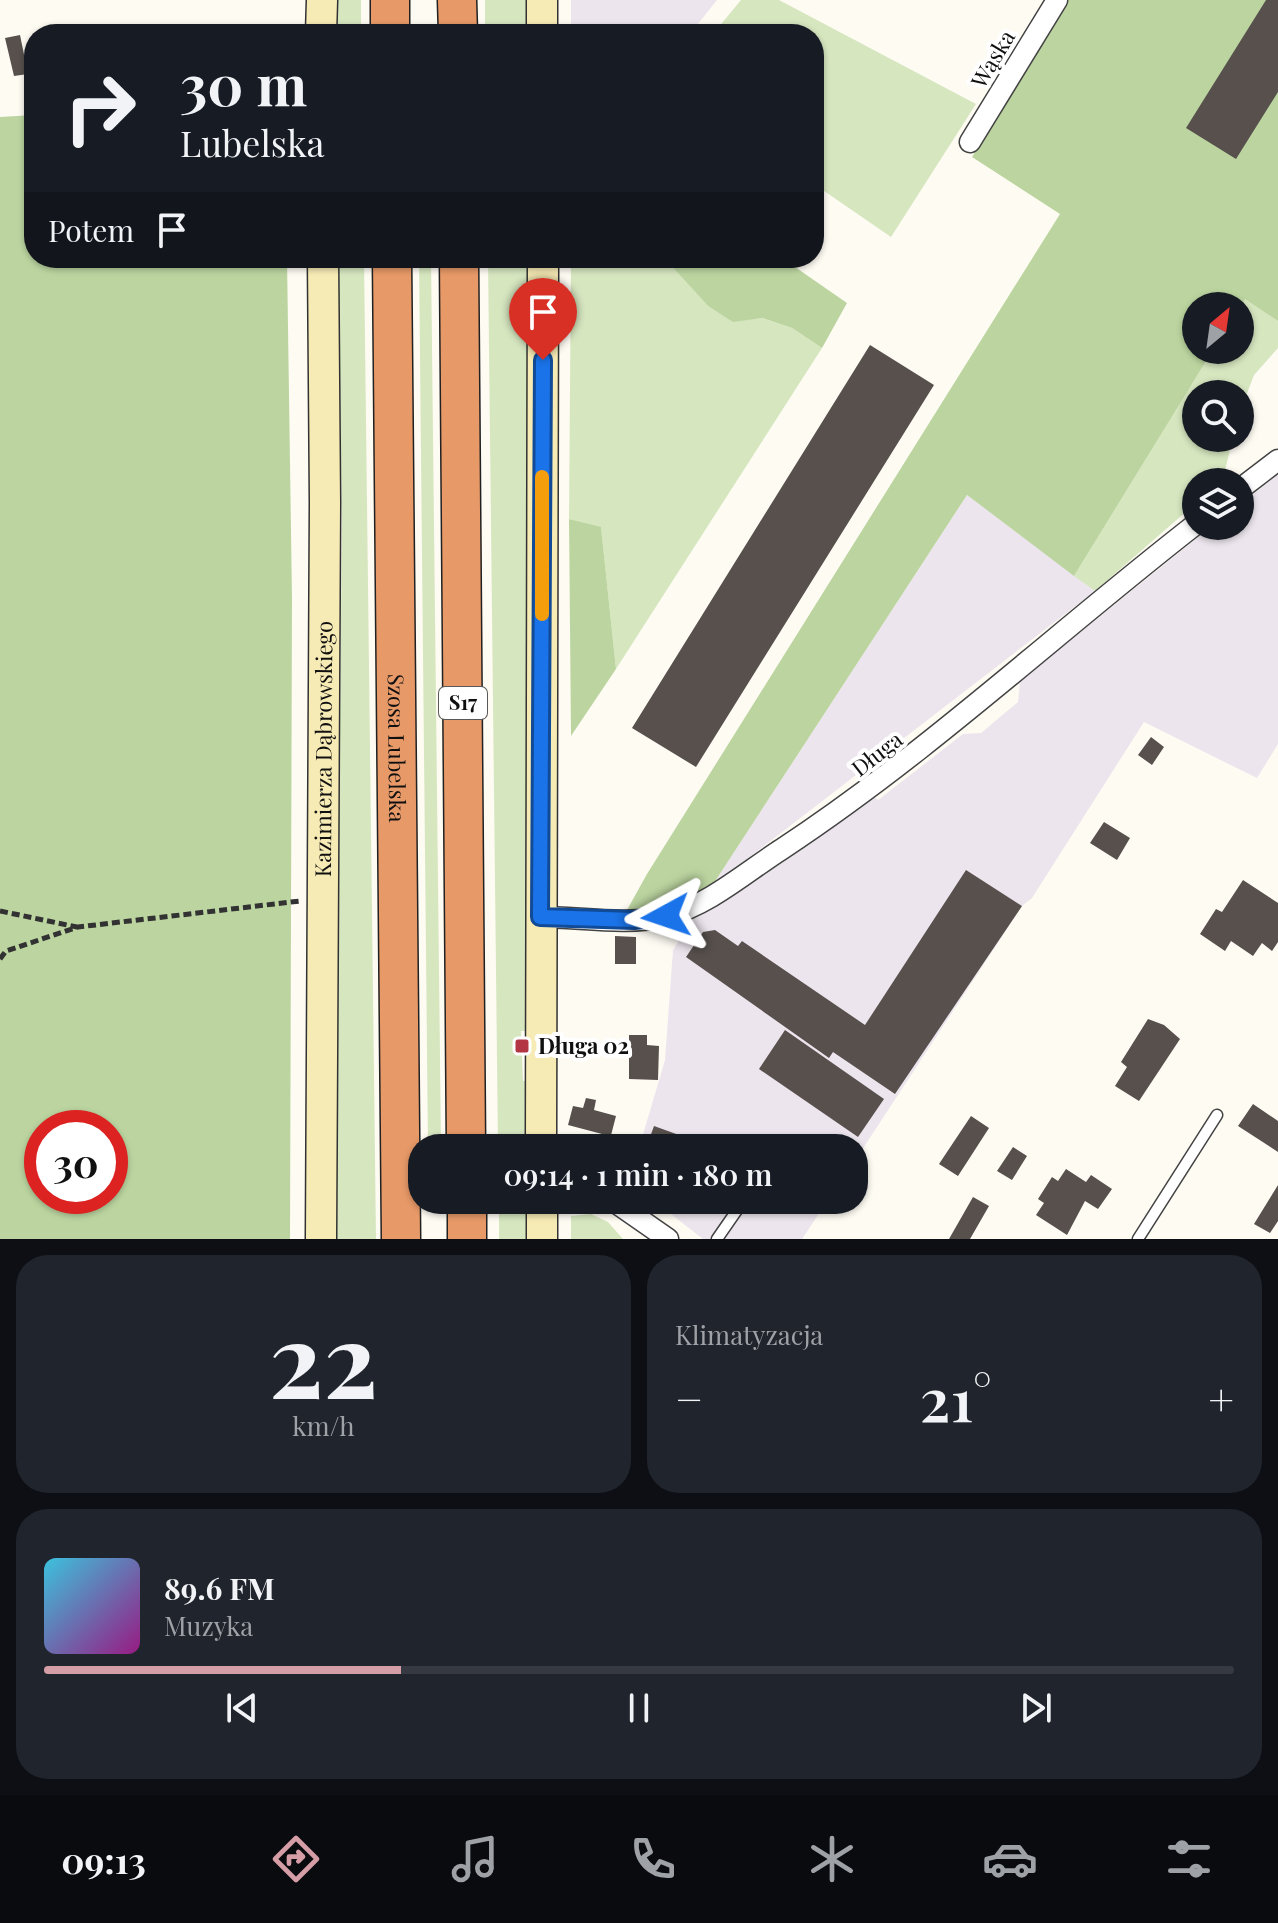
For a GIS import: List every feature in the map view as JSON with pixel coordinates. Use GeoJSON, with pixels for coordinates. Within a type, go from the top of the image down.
{"type":"FeatureCollection","features":[{"type":"Feature","properties":{"kind":"highway"},"geometry":{"type":"LineString","coordinates":[[390,0],[390,24]]}},
{"type":"Feature","properties":{"kind":"highway"},"geometry":{"type":"LineString","coordinates":[[457,0],[458,24]]}},
{"type":"Feature","properties":{"kind":"highway","name":"Szosa Lubelska"},"geometry":{"type":"LineString","coordinates":[[392,268],[401,1239]]}},
{"type":"Feature","properties":{"kind":"highway","name":"S17"},"geometry":{"type":"LineString","coordinates":[[459,268],[466,1134]]}},
{"type":"Feature","properties":{"kind":"highway"},"geometry":{"type":"LineString","coordinates":[[467,1214],[467,1239]]}},
{"type":"Feature","properties":{"kind":"street"},"geometry":{"type":"LineString","coordinates":[[321,24],[322,0]]}},
{"type":"Feature","properties":{"kind":"street"},"geometry":{"type":"LineString","coordinates":[[542,0],[542,24]]}},
{"type":"Feature","properties":{"kind":"street","name":"Wąska"},"geometry":{"type":"LineString","coordinates":[[970,142],[1057,0]]}},
{"type":"Feature","properties":{"kind":"street","name":"Kazimierza Dąbrowskiego"},"geometry":{"type":"LineString","coordinates":[[321,1239],[325,901],[323,268]]}},
{"type":"Feature","properties":{"kind":"street"},"geometry":{"type":"LineString","coordinates":[[541,1134],[543,268]]}},
{"type":"Feature","properties":{"kind":"street"},"geometry":{"type":"LineString","coordinates":[[1254,478],[1278,460]]}},
{"type":"Feature","properties":{"kind":"street","name":"Długa"},"geometry":{"type":"LineString","coordinates":[[540,917],[634,920],[666,916],[697,905],[857,799],[947,730],[1182,536]]}},
{"type":"Feature","properties":{"kind":"street"},"geometry":{"type":"LineString","coordinates":[[542,1214],[542,1239]]}},
{"type":"Feature","properties":{"kind":"street"},"geometry":{"type":"LineString","coordinates":[[632,1214],[668,1239]]}},
{"type":"Feature","properties":{"kind":"lane"},"geometry":{"type":"LineString","coordinates":[[1138,1239],[1217,1115]]}},
{"type":"Feature","properties":{"kind":"lane"},"geometry":{"type":"LineString","coordinates":[[717,1239],[734,1214]]}},
{"type":"Feature","properties":{"kind":"path"},"geometry":{"type":"LineString","coordinates":[[0,959],[6,951],[78,927],[292,901],[325,901]]}},
{"type":"Feature","properties":{"kind":"path"},"geometry":{"type":"LineString","coordinates":[[0,911],[78,927]]}},
{"type":"Feature","properties":{"kind":"shaded area"},"geometry":{"type":"Polygon","coordinates":[[[571,0],[717,0],[698,24],[571,24],[571,0]]]}},
{"type":"Feature","properties":{"kind":"shaded area"},"geometry":{"type":"Polygon","coordinates":[[[1278,473],[1278,744],[1257,778],[1144,722],[1032,898],[1022,906],[868,1141],[868,1134],[643,1134],[665,1060],[673,950],[693,918],[873,796],[878,800],[963,734],[981,733],[1018,702],[1020,681],[1195,540],[1254,540],[1254,492],[1278,473]]]}},
{"type":"Feature","properties":{"kind":"shaded area"},"geometry":{"type":"Polygon","coordinates":[[[967,495],[1095,591],[712,886],[967,495]]]}},
{"type":"Feature","properties":{"kind":"shaded area"},"geometry":{"type":"Polygon","coordinates":[[[671,1214],[819,1214],[802,1239],[703,1239],[671,1214]]]}},
{"type":"Feature","properties":{"kind":"green space"},"geometry":{"type":"Polygon","coordinates":[[[334,0],[361,0],[361,24],[334,24],[334,0]]]}},
{"type":"Feature","properties":{"kind":"green space"},"geometry":{"type":"Polygon","coordinates":[[[485,0],[528,0],[529,24],[485,24],[485,0]]]}},
{"type":"Feature","properties":{"kind":"green space"},"geometry":{"type":"Polygon","coordinates":[[[741,0],[779,0],[976,104],[891,237],[824,191],[824,24],[721,24],[741,0]]]}},
{"type":"Feature","properties":{"kind":"green space"},"geometry":{"type":"Polygon","coordinates":[[[1067,0],[1278,0],[1278,321],[1254,305],[1254,292],[1182,292],[1182,364],[1204,364],[1195,380],[1182,380],[1182,400],[1074,576],[967,495],[712,886],[684,901],[627,910],[1060,214],[972,157],[1067,0]]]}},
{"type":"Feature","properties":{"kind":"green space"},"geometry":{"type":"Polygon","coordinates":[[[24,116],[24,268],[287,268],[292,599],[290,1239],[0,1239],[0,117],[24,116]]]}},
{"type":"Feature","properties":{"kind":"green space"},"geometry":{"type":"Polygon","coordinates":[[[338,268],[364,268],[376,1239],[335,1239],[342,519],[338,268]]]}},
{"type":"Feature","properties":{"kind":"green space"},"geometry":{"type":"Polygon","coordinates":[[[419,268],[431,268],[441,1134],[428,1134],[419,268]]]}},
{"type":"Feature","properties":{"kind":"green space"},"geometry":{"type":"Polygon","coordinates":[[[488,268],[531,268],[532,945],[525,946],[525,1031],[521,1031],[523,1081],[530,1081],[530,1134],[498,1134],[488,268]]]}},
{"type":"Feature","properties":{"kind":"green space"},"geometry":{"type":"Polygon","coordinates":[[[571,268],[673,268],[708,306],[733,321],[761,318],[792,328],[822,348],[616,669],[601,528],[569,519],[571,268]]]}},
{"type":"Feature","properties":{"kind":"green space"},"geometry":{"type":"Polygon","coordinates":[[[673,268],[796,268],[847,303],[822,348],[792,328],[762,318],[733,322],[708,306],[673,268]]]}},
{"type":"Feature","properties":{"kind":"green space"},"geometry":{"type":"Polygon","coordinates":[[[1254,304],[1278,321],[1278,348],[1252,380],[1195,380],[1204,364],[1254,364],[1254,304]]]}},
{"type":"Feature","properties":{"kind":"green space"},"geometry":{"type":"Polygon","coordinates":[[[1182,400],[1182,452],[1230,452],[1226,468],[1182,468],[1182,515],[1095,591],[1074,576],[1182,400]]]}},
{"type":"Feature","properties":{"kind":"green space"},"geometry":{"type":"Polygon","coordinates":[[[569,519],[601,527],[616,669],[571,736],[569,519]]]}},
{"type":"Feature","properties":{"kind":"green space"},"geometry":{"type":"Polygon","coordinates":[[[499,1214],[530,1214],[530,1239],[499,1239],[499,1214]]]}},
{"type":"Feature","properties":{"kind":"green space"},"geometry":{"type":"Polygon","coordinates":[[[591,1214],[608,1222],[623,1239],[571,1239],[571,1216],[591,1214]]]}},
{"type":"Feature","properties":{"kind":"building"},"geometry":{"type":"Polygon","coordinates":[[[1266,0],[1278,0],[1278,92],[1236,159],[1186,128],[1266,0]]]}},
{"type":"Feature","properties":{"kind":"building"},"geometry":{"type":"Polygon","coordinates":[[[20,35],[24,75],[14,76],[5,38],[20,35]]]}},
{"type":"Feature","properties":{"kind":"building"},"geometry":{"type":"Polygon","coordinates":[[[870,345],[934,385],[696,767],[632,728],[870,345]]]}},
{"type":"Feature","properties":{"kind":"building"},"geometry":{"type":"Polygon","coordinates":[[[1151,737],[1164,747],[1152,765],[1138,755],[1151,737]]]}},
{"type":"Feature","properties":{"kind":"building"},"geometry":{"type":"Polygon","coordinates":[[[1104,822],[1130,838],[1117,860],[1090,843],[1104,822]]]}},
{"type":"Feature","properties":{"kind":"building"},"geometry":{"type":"Polygon","coordinates":[[[966,870],[1022,906],[895,1094],[833,1052],[829,1058],[686,957],[703,932],[715,930],[738,946],[742,941],[865,1025],[966,870]]]}},
{"type":"Feature","properties":{"kind":"building"},"geometry":{"type":"Polygon","coordinates":[[[1243,880],[1278,903],[1278,942],[1272,951],[1262,943],[1253,956],[1231,941],[1225,951],[1200,934],[1216,909],[1222,912],[1243,880]]]}},
{"type":"Feature","properties":{"kind":"building"},"geometry":{"type":"Polygon","coordinates":[[[615,936],[636,937],[636,964],[615,964],[615,936]]]}},
{"type":"Feature","properties":{"kind":"building"},"geometry":{"type":"Polygon","coordinates":[[[1148,1019],[1164,1025],[1180,1039],[1139,1101],[1115,1086],[1127,1067],[1121,1062],[1148,1019]]]}},
{"type":"Feature","properties":{"kind":"building"},"geometry":{"type":"Polygon","coordinates":[[[785,1030],[884,1099],[860,1134],[854,1134],[759,1069],[785,1030]]]}},
{"type":"Feature","properties":{"kind":"building"},"geometry":{"type":"Polygon","coordinates":[[[629,1035],[647,1035],[647,1045],[659,1046],[658,1080],[629,1079],[629,1035]]]}},
{"type":"Feature","properties":{"kind":"building"},"geometry":{"type":"Polygon","coordinates":[[[586,1098],[596,1100],[594,1110],[616,1116],[611,1134],[568,1125],[573,1106],[583,1108],[586,1098]]]}},
{"type":"Feature","properties":{"kind":"building"},"geometry":{"type":"Polygon","coordinates":[[[1253,1104],[1278,1121],[1278,1152],[1238,1126],[1253,1104]]]}},
{"type":"Feature","properties":{"kind":"building"},"geometry":{"type":"Polygon","coordinates":[[[971,1116],[989,1128],[958,1176],[939,1164],[971,1116]]]}},
{"type":"Feature","properties":{"kind":"building"},"geometry":{"type":"Polygon","coordinates":[[[654,1126],[676,1134],[651,1134],[654,1126]]]}},
{"type":"Feature","properties":{"kind":"building"},"geometry":{"type":"Polygon","coordinates":[[[1013,1147],[1027,1156],[1012,1180],[997,1171],[1013,1147]]]}},
{"type":"Feature","properties":{"kind":"building"},"geometry":{"type":"Polygon","coordinates":[[[1066,1169],[1086,1182],[1091,1175],[1112,1189],[1098,1209],[1085,1201],[1067,1235],[1036,1215],[1044,1203],[1038,1199],[1052,1177],[1058,1181],[1066,1169]]]}},
{"type":"Feature","properties":{"kind":"building"},"geometry":{"type":"Polygon","coordinates":[[[1278,1185],[1278,1221],[1270,1233],[1254,1224],[1278,1185]]]}},
{"type":"Feature","properties":{"kind":"building"},"geometry":{"type":"Polygon","coordinates":[[[973,1197],[989,1206],[970,1239],[949,1239],[973,1197]]]}},
{"type":"Feature","properties":{"kind":"slow traffic"},"geometry":{"type":"LineString","coordinates":[[542,477],[542,614]]}},
{"type":"Feature","properties":{"kind":"place","name":"Długa 02"},"geometry":{"type":"Point","coordinates":[522,1046]}},
{"type":"Feature","properties":{"kind":"route"},"geometry":{"type":"LineString","coordinates":[[543,360],[540,917],[634,920],[666,916]]}}]}
